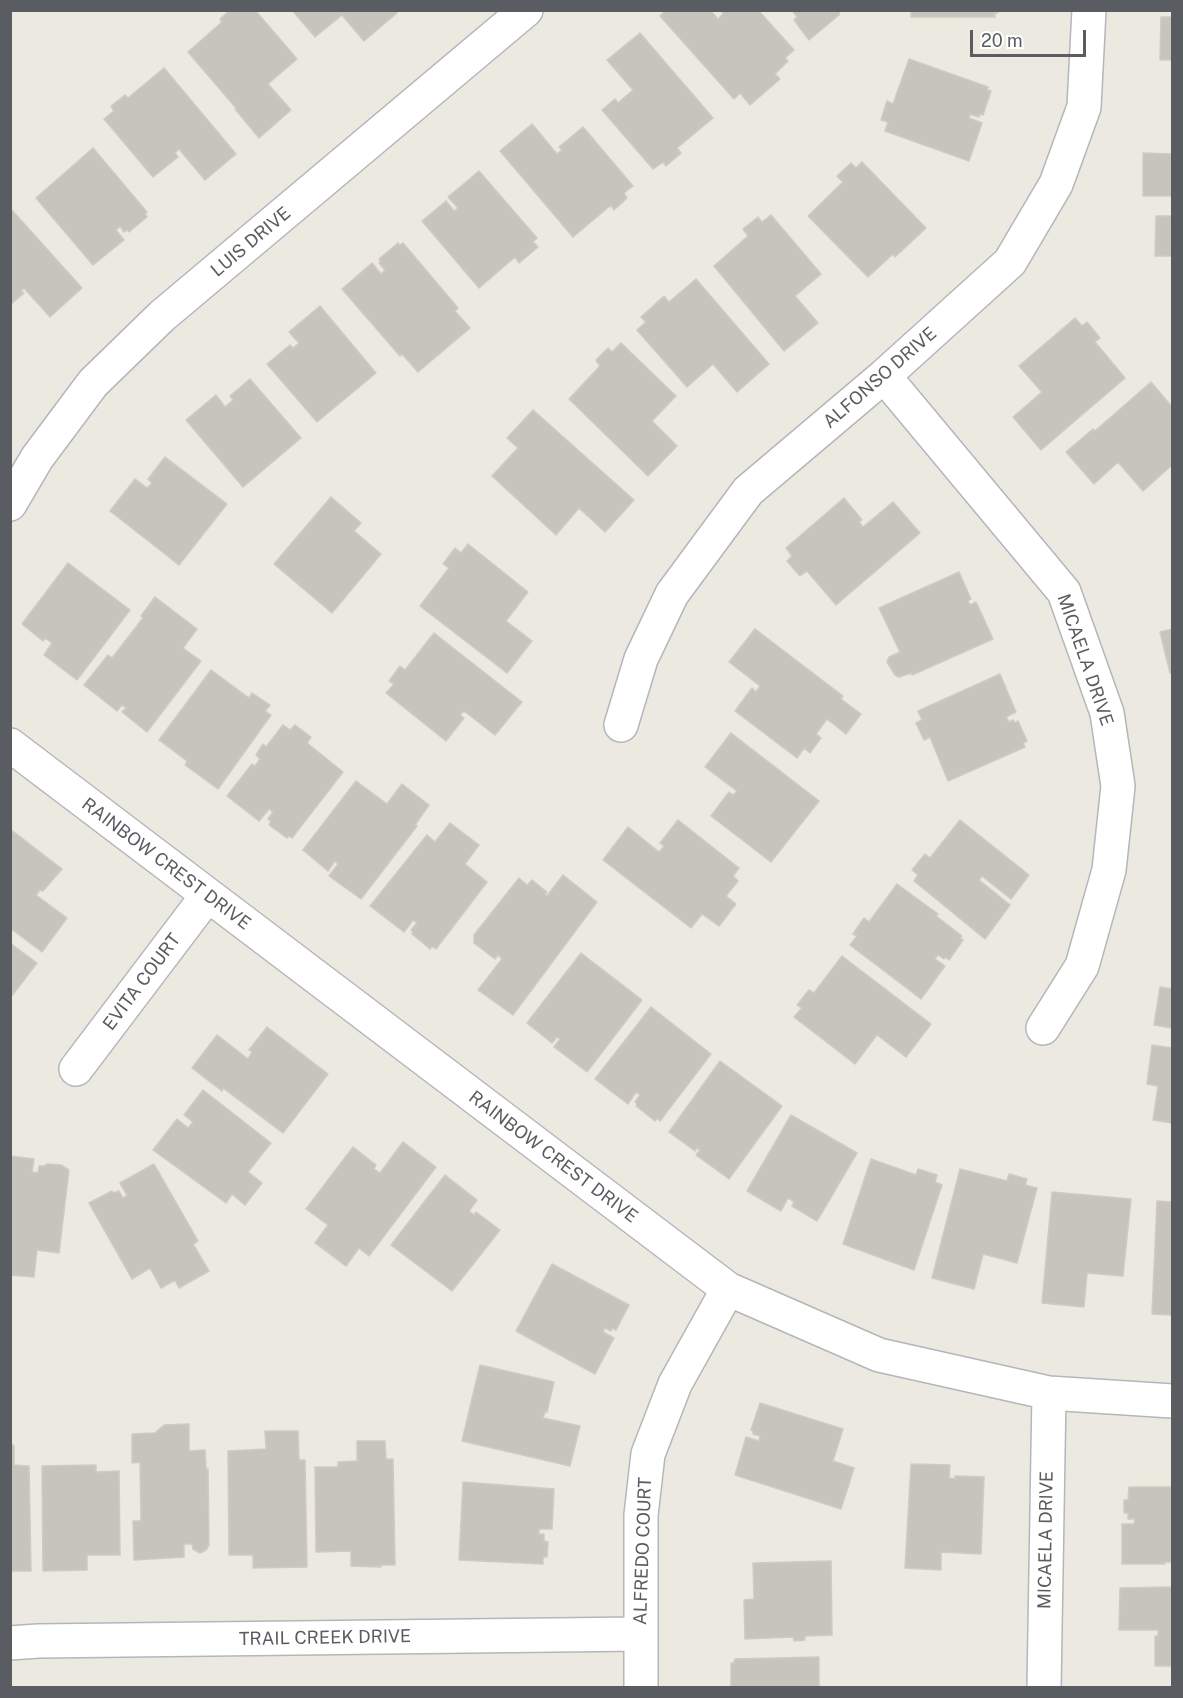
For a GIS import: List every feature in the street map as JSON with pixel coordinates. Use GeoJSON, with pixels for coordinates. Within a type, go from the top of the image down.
{"type":"FeatureCollection","features":[{"type":"Feature","properties":{"kind":"street","name":"LUIS DRIVE"},"geometry":{"type":"LineString","coordinates":[[10,504],[37,458],[86,392],[116,360],[162,316],[526,10]]}},
{"type":"Feature","properties":{"kind":"street","name":"ALFONSO DRIVE"},"geometry":{"type":"LineString","coordinates":[[621,725],[641,659],[672,594],[748,491],[884,376],[1010,262],[1056,184],[1084,107],[1089,10]]}},
{"type":"Feature","properties":{"kind":"street","name":"MICAELA DRIVE"},"geometry":{"type":"LineString","coordinates":[[884,376],[1064,592],[1107,713],[1118,786],[1109,870],[1082,966],[1043,1028]]}},
{"type":"Feature","properties":{"kind":"street","name":"RAINBOW CREST DRIVE"},"geometry":{"type":"LineString","coordinates":[[10,745],[728,1289],[879,1355],[1049,1393],[1173,1401]]}},
{"type":"Feature","properties":{"kind":"street","name":"EVITA COURT"},"geometry":{"type":"LineString","coordinates":[[76,1069],[207,896]]}},
{"type":"Feature","properties":{"kind":"street","name":"ALFREDO COURT"},"geometry":{"type":"LineString","coordinates":[[641,1688],[641,1515],[648,1454],[675,1384],[728,1289]]}},
{"type":"Feature","properties":{"kind":"street","name":"MICAELA DRIVE"},"geometry":{"type":"LineString","coordinates":[[1044,1688],[1049,1393]]}},
{"type":"Feature","properties":{"kind":"street","name":"TRAIL CREEK DRIVE"},"geometry":{"type":"LineString","coordinates":[[10,1643],[640,1634]]}},
{"type":"Feature","properties":{"kind":"building"},"geometry":{"type":"Polygon","coordinates":[[[230,10],[255,10],[297,59],[268,84],[291,110],[259,138],[188,52],[222,22],[220,19],[230,10]]]}},
{"type":"Feature","properties":{"kind":"building"},"geometry":{"type":"Polygon","coordinates":[[[292,10],[395,10],[397,13],[364,41],[342,15],[315,37],[292,10]]]}},
{"type":"Feature","properties":{"kind":"building"},"geometry":{"type":"Polygon","coordinates":[[[666,10],[710,10],[718,19],[723,14],[721,10],[758,10],[794,50],[785,58],[788,61],[775,74],[780,79],[750,105],[740,93],[734,99],[660,16],[666,10]]]}},
{"type":"Feature","properties":{"kind":"building"},"geometry":{"type":"Polygon","coordinates":[[[792,10],[840,10],[839,15],[809,40],[794,20],[797,17],[792,10]]]}},
{"type":"Feature","properties":{"kind":"building"},"geometry":{"type":"Polygon","coordinates":[[[911,10],[998,10],[998,13],[995,13],[995,17],[911,17],[911,10]]]}},
{"type":"Feature","properties":{"kind":"building"},"geometry":{"type":"Polygon","coordinates":[[[1161,17],[1172,17],[1172,60],[1160,60],[1161,17]]]}},
{"type":"Feature","properties":{"kind":"building"},"geometry":{"type":"Polygon","coordinates":[[[640,33],[713,118],[677,148],[681,153],[666,166],[663,162],[653,169],[602,110],[615,99],[618,103],[633,90],[607,60],[640,33]]]}},
{"type":"Feature","properties":{"kind":"building"},"geometry":{"type":"Polygon","coordinates":[[[909,59],[988,87],[987,90],[991,91],[983,115],[980,114],[979,117],[970,114],[969,118],[982,123],[969,161],[885,131],[888,122],[881,120],[887,101],[893,104],[909,59]]]}},
{"type":"Feature","properties":{"kind":"building"},"geometry":{"type":"Polygon","coordinates":[[[164,68],[236,154],[205,180],[179,149],[175,153],[178,157],[153,177],[104,119],[114,111],[111,106],[125,95],[128,98],[164,68]]]}},
{"type":"Feature","properties":{"kind":"building"},"geometry":{"type":"Polygon","coordinates":[[[532,124],[557,154],[562,150],[559,147],[583,127],[633,186],[624,193],[627,198],[614,210],[611,205],[573,237],[500,151],[532,124]]]}},
{"type":"Feature","properties":{"kind":"building"},"geometry":{"type":"Polygon","coordinates":[[[93,148],[147,212],[145,214],[147,217],[129,232],[127,230],[124,232],[120,226],[116,230],[124,240],[93,265],[36,198],[93,148]]]}},
{"type":"Feature","properties":{"kind":"building"},"geometry":{"type":"Polygon","coordinates":[[[1143,153],[1172,154],[1172,196],[1143,196],[1143,153]]]}},
{"type":"Feature","properties":{"kind":"building"},"geometry":{"type":"Polygon","coordinates":[[[862,162],[926,228],[895,257],[893,254],[868,277],[808,216],[843,182],[837,176],[851,163],[856,168],[862,162]]]}},
{"type":"Feature","properties":{"kind":"building"},"geometry":{"type":"Polygon","coordinates":[[[479,171],[537,238],[533,242],[538,247],[519,263],[515,257],[479,288],[422,221],[446,201],[454,211],[458,208],[448,197],[479,171]]]}},
{"type":"Feature","properties":{"kind":"building"},"geometry":{"type":"Polygon","coordinates":[[[10,208],[82,288],[50,317],[24,288],[21,291],[24,293],[10,305],[10,208]]]}},
{"type":"Feature","properties":{"kind":"building"},"geometry":{"type":"Polygon","coordinates":[[[771,215],[821,274],[795,296],[818,323],[784,351],[714,266],[748,236],[743,229],[758,217],[762,222],[771,215]]]}},
{"type":"Feature","properties":{"kind":"building"},"geometry":{"type":"Polygon","coordinates":[[[1156,216],[1172,216],[1172,256],[1155,256],[1156,216]]]}},
{"type":"Feature","properties":{"kind":"building"},"geometry":{"type":"Polygon","coordinates":[[[398,243],[400,245],[403,243],[458,308],[455,311],[470,328],[418,372],[402,354],[400,356],[342,289],[372,263],[381,274],[385,270],[379,263],[381,262],[379,259],[398,243]]]}},
{"type":"Feature","properties":{"kind":"building"},"geometry":{"type":"Polygon","coordinates":[[[696,279],[769,364],[737,392],[713,364],[687,387],[637,330],[646,322],[641,317],[664,296],[669,302],[696,279]]]}},
{"type":"Feature","properties":{"kind":"building"},"geometry":{"type":"Polygon","coordinates":[[[320,306],[376,373],[317,422],[267,364],[290,345],[293,348],[299,343],[289,332],[320,306]]]}},
{"type":"Feature","properties":{"kind":"building"},"geometry":{"type":"Polygon","coordinates":[[[1075,318],[1082,326],[1087,322],[1100,338],[1095,342],[1125,378],[1041,450],[1013,417],[1042,392],[1019,366],[1075,318]]]}},
{"type":"Feature","properties":{"kind":"building"},"geometry":{"type":"Polygon","coordinates":[[[621,343],[676,396],[652,421],[677,446],[648,476],[569,399],[600,366],[596,360],[608,348],[612,352],[621,343]]]}},
{"type":"Feature","properties":{"kind":"building"},"geometry":{"type":"Polygon","coordinates":[[[250,379],[301,438],[243,487],[186,420],[216,395],[225,407],[233,400],[230,396],[250,379]]]}},
{"type":"Feature","properties":{"kind":"building"},"geometry":{"type":"Polygon","coordinates":[[[1151,382],[1172,407],[1172,465],[1143,491],[1118,462],[1094,484],[1066,452],[1093,429],[1095,431],[1151,382]]]}},
{"type":"Feature","properties":{"kind":"building"},"geometry":{"type":"Polygon","coordinates":[[[533,410],[634,500],[605,532],[579,508],[556,535],[492,476],[518,448],[507,438],[533,410]]]}},
{"type":"Feature","properties":{"kind":"building"},"geometry":{"type":"Polygon","coordinates":[[[165,457],[227,504],[179,565],[110,511],[135,479],[147,488],[152,483],[148,479],[165,457]]]}},
{"type":"Feature","properties":{"kind":"building"},"geometry":{"type":"Polygon","coordinates":[[[331,497],[361,523],[354,531],[381,554],[332,613],[274,564],[331,497]]]}},
{"type":"Feature","properties":{"kind":"building"},"geometry":{"type":"Polygon","coordinates":[[[844,498],[862,520],[859,522],[863,527],[893,502],[920,533],[836,605],[807,571],[800,576],[787,561],[792,556],[786,548],[844,498]]]}},
{"type":"Feature","properties":{"kind":"building"},"geometry":{"type":"Polygon","coordinates":[[[468,544],[528,592],[506,621],[532,641],[507,673],[420,606],[449,568],[443,564],[455,548],[461,553],[468,544]]]}},
{"type":"Feature","properties":{"kind":"building"},"geometry":{"type":"Polygon","coordinates":[[[68,563],[130,610],[77,680],[44,655],[52,643],[45,638],[43,641],[22,624],[68,563]]]}},
{"type":"Feature","properties":{"kind":"building"},"geometry":{"type":"Polygon","coordinates":[[[959,572],[971,599],[968,601],[970,605],[976,602],[993,639],[912,675],[911,673],[899,677],[895,675],[887,662],[889,657],[900,652],[879,608],[959,572]]]}},
{"type":"Feature","properties":{"kind":"building"},"geometry":{"type":"Polygon","coordinates":[[[155,597],[197,629],[183,648],[201,661],[147,732],[122,712],[126,708],[122,705],[117,711],[84,685],[108,655],[112,658],[143,618],[141,616],[155,597]]]}},
{"type":"Feature","properties":{"kind":"building"},"geometry":{"type":"Polygon","coordinates":[[[755,629],[843,696],[841,699],[861,714],[846,734],[827,719],[816,734],[821,738],[810,753],[804,748],[797,758],[735,711],[752,688],[756,692],[760,686],[729,662],[755,629]]]}},
{"type":"Feature","properties":{"kind":"building"},"geometry":{"type":"Polygon","coordinates":[[[1172,629],[1172,673],[1170,673],[1160,632],[1172,629]]]}},
{"type":"Feature","properties":{"kind":"building"},"geometry":{"type":"Polygon","coordinates":[[[434,633],[522,702],[495,735],[464,711],[460,715],[464,718],[446,741],[386,693],[394,684],[389,681],[400,666],[405,670],[434,633]]]}},
{"type":"Feature","properties":{"kind":"building"},"geometry":{"type":"Polygon","coordinates":[[[211,670],[249,698],[252,693],[270,705],[265,711],[271,715],[218,789],[185,765],[187,761],[159,740],[211,670]]]}},
{"type":"Feature","properties":{"kind":"building"},"geometry":{"type":"Polygon","coordinates":[[[1000,674],[1016,712],[1006,717],[1009,722],[1018,721],[1027,741],[1023,743],[1025,747],[948,781],[930,737],[924,740],[916,723],[922,720],[918,711],[1000,674]]]}},
{"type":"Feature","properties":{"kind":"building"},"geometry":{"type":"Polygon","coordinates":[[[283,725],[290,730],[295,725],[311,737],[307,743],[343,772],[292,838],[289,836],[287,838],[269,825],[271,821],[268,819],[273,812],[269,809],[259,821],[227,796],[252,764],[255,766],[260,759],[256,755],[263,744],[266,747],[283,725]]]}},
{"type":"Feature","properties":{"kind":"building"},"geometry":{"type":"Polygon","coordinates":[[[731,733],[819,801],[771,862],[711,816],[729,792],[733,795],[737,791],[705,767],[731,733]]]}},
{"type":"Feature","properties":{"kind":"building"},"geometry":{"type":"Polygon","coordinates":[[[356,781],[387,804],[402,784],[429,805],[415,825],[417,826],[361,899],[329,876],[338,864],[335,861],[328,871],[303,850],[356,781]]]}},
{"type":"Feature","properties":{"kind":"building"},"geometry":{"type":"Polygon","coordinates":[[[678,820],[739,868],[733,876],[738,881],[726,896],[736,904],[719,926],[702,914],[691,928],[603,860],[628,827],[659,852],[664,846],[660,843],[678,820]]]}},
{"type":"Feature","properties":{"kind":"building"},"geometry":{"type":"Polygon","coordinates":[[[960,820],[1029,875],[1011,899],[982,876],[979,880],[1010,905],[985,939],[914,881],[918,875],[912,870],[925,854],[930,858],[960,820]]]}},
{"type":"Feature","properties":{"kind":"building"},"geometry":{"type":"Polygon","coordinates":[[[450,823],[479,845],[465,864],[487,882],[436,949],[432,946],[430,949],[412,934],[411,930],[417,923],[413,920],[404,932],[370,906],[427,835],[435,842],[450,823]]]}},
{"type":"Feature","properties":{"kind":"building"},"geometry":{"type":"Polygon","coordinates":[[[10,829],[62,869],[43,891],[40,890],[36,895],[67,918],[42,952],[10,928],[10,829]]]}},
{"type":"Feature","properties":{"kind":"building"},"geometry":{"type":"Polygon","coordinates":[[[563,875],[597,902],[513,1015],[478,990],[502,959],[498,955],[495,959],[474,943],[474,935],[519,878],[527,885],[532,880],[547,892],[545,894],[547,896],[563,875]]]}},
{"type":"Feature","properties":{"kind":"building"},"geometry":{"type":"Polygon","coordinates":[[[897,884],[938,914],[936,916],[962,936],[960,938],[963,940],[949,960],[938,955],[935,959],[945,966],[921,999],[850,945],[857,936],[853,934],[864,918],[869,922],[897,884]]]}},
{"type":"Feature","properties":{"kind":"building"},"geometry":{"type":"Polygon","coordinates":[[[10,943],[37,963],[11,997],[10,997],[10,943]]]}},
{"type":"Feature","properties":{"kind":"building"},"geometry":{"type":"Polygon","coordinates":[[[581,953],[642,1000],[587,1072],[554,1047],[560,1039],[557,1037],[552,1043],[527,1023],[581,953]]]}},
{"type":"Feature","properties":{"kind":"building"},"geometry":{"type":"Polygon","coordinates":[[[842,956],[931,1024],[906,1057],[877,1035],[855,1064],[794,1017],[802,1008],[797,1005],[809,990],[814,993],[842,956]]]}},
{"type":"Feature","properties":{"kind":"building"},"geometry":{"type":"Polygon","coordinates":[[[1160,987],[1172,989],[1172,1028],[1154,1025],[1160,987]]]}},
{"type":"Feature","properties":{"kind":"building"},"geometry":{"type":"Polygon","coordinates":[[[651,1007],[711,1054],[660,1121],[657,1118],[655,1121],[636,1106],[635,1102],[640,1095],[636,1092],[628,1104],[595,1079],[651,1007]]]}},
{"type":"Feature","properties":{"kind":"building"},"geometry":{"type":"Polygon","coordinates":[[[267,1027],[328,1074],[283,1133],[192,1068],[217,1035],[248,1059],[252,1052],[249,1050],[267,1027]]]}},
{"type":"Feature","properties":{"kind":"building"},"geometry":{"type":"Polygon","coordinates":[[[1152,1045],[1172,1048],[1172,1123],[1153,1120],[1158,1086],[1147,1084],[1152,1045]]]}},
{"type":"Feature","properties":{"kind":"building"},"geometry":{"type":"Polygon","coordinates":[[[720,1061],[782,1106],[729,1179],[696,1155],[700,1150],[697,1148],[695,1151],[669,1132],[720,1061]]]}},
{"type":"Feature","properties":{"kind":"building"},"geometry":{"type":"Polygon","coordinates":[[[203,1090],[271,1143],[248,1172],[262,1183],[245,1205],[232,1194],[226,1203],[153,1150],[177,1119],[188,1128],[193,1122],[184,1115],[203,1090]]]}},
{"type":"Feature","properties":{"kind":"building"},"geometry":{"type":"Polygon","coordinates":[[[791,1115],[857,1153],[817,1221],[792,1206],[794,1202],[788,1198],[781,1211],[747,1191],[791,1115]]]}},
{"type":"Feature","properties":{"kind":"building"},"geometry":{"type":"Polygon","coordinates":[[[403,1142],[436,1167],[369,1256],[359,1248],[346,1266],[315,1243],[328,1225],[306,1209],[353,1147],[376,1165],[374,1169],[380,1173],[403,1142]]]}},
{"type":"Feature","properties":{"kind":"building"},"geometry":{"type":"Polygon","coordinates":[[[10,1156],[34,1159],[32,1172],[38,1173],[39,1166],[47,1164],[61,1165],[69,1170],[59,1253],[37,1250],[34,1277],[10,1275],[10,1156]]]}},
{"type":"Feature","properties":{"kind":"building"},"geometry":{"type":"Polygon","coordinates":[[[871,1159],[916,1175],[918,1169],[937,1175],[935,1182],[942,1185],[914,1270],[843,1244],[871,1159]]]}},
{"type":"Feature","properties":{"kind":"building"},"geometry":{"type":"Polygon","coordinates":[[[154,1164],[198,1241],[193,1244],[209,1271],[179,1288],[175,1280],[161,1288],[150,1268],[132,1279],[89,1203],[112,1191],[113,1193],[119,1191],[123,1198],[127,1195],[120,1183],[154,1164]]]}},
{"type":"Feature","properties":{"kind":"building"},"geometry":{"type":"Polygon","coordinates":[[[960,1169],[1007,1181],[1009,1174],[1027,1179],[1025,1185],[1037,1188],[1017,1263],[983,1254],[974,1289],[932,1278],[960,1169]]]}},
{"type":"Feature","properties":{"kind":"building"},"geometry":{"type":"Polygon","coordinates":[[[445,1175],[477,1200],[469,1211],[474,1215],[476,1212],[500,1230],[452,1291],[391,1245],[445,1175]]]}},
{"type":"Feature","properties":{"kind":"building"},"geometry":{"type":"Polygon","coordinates":[[[1052,1192],[1131,1199],[1123,1276],[1087,1273],[1084,1307],[1042,1303],[1052,1192]]]}},
{"type":"Feature","properties":{"kind":"building"},"geometry":{"type":"Polygon","coordinates":[[[1157,1201],[1172,1202],[1172,1315],[1152,1314],[1157,1201]]]}},
{"type":"Feature","properties":{"kind":"building"},"geometry":{"type":"Polygon","coordinates":[[[552,1264],[629,1305],[616,1330],[612,1328],[611,1331],[605,1328],[603,1332],[614,1338],[595,1374],[516,1331],[552,1264]]]}},
{"type":"Feature","properties":{"kind":"building"},"geometry":{"type":"Polygon","coordinates":[[[480,1365],[554,1382],[547,1412],[543,1418],[580,1426],[570,1466],[462,1441],[480,1365]]]}},
{"type":"Feature","properties":{"kind":"building"},"geometry":{"type":"Polygon","coordinates":[[[760,1403],[843,1429],[833,1461],[854,1468],[841,1509],[735,1475],[746,1437],[759,1441],[760,1436],[753,1434],[751,1430],[760,1403]]]}},
{"type":"Feature","properties":{"kind":"building"},"geometry":{"type":"Polygon","coordinates":[[[189,1424],[189,1451],[205,1450],[206,1469],[208,1469],[209,1545],[200,1553],[193,1549],[192,1544],[184,1544],[184,1557],[134,1560],[133,1521],[141,1521],[140,1462],[132,1463],[132,1434],[155,1433],[164,1425],[189,1424]]]}},
{"type":"Feature","properties":{"kind":"building"},"geometry":{"type":"Polygon","coordinates":[[[265,1431],[298,1431],[299,1460],[305,1460],[307,1567],[253,1568],[253,1555],[229,1555],[228,1451],[266,1449],[265,1431]]]}},
{"type":"Feature","properties":{"kind":"building"},"geometry":{"type":"Polygon","coordinates":[[[357,1441],[385,1441],[386,1459],[393,1459],[395,1565],[351,1566],[351,1551],[316,1552],[315,1467],[338,1467],[338,1462],[357,1461],[357,1441]]]}},
{"type":"Feature","properties":{"kind":"building"},"geometry":{"type":"Polygon","coordinates":[[[10,1443],[14,1446],[14,1465],[29,1466],[31,1571],[10,1571],[10,1443]]]}},
{"type":"Feature","properties":{"kind":"building"},"geometry":{"type":"Polygon","coordinates":[[[911,1464],[950,1465],[949,1478],[955,1479],[955,1476],[984,1477],[981,1554],[941,1552],[941,1570],[905,1568],[911,1464]]]}},
{"type":"Feature","properties":{"kind":"building"},"geometry":{"type":"Polygon","coordinates":[[[96,1465],[96,1472],[119,1471],[120,1555],[87,1555],[87,1570],[43,1571],[42,1466],[96,1465]]]}},
{"type":"Feature","properties":{"kind":"building"},"geometry":{"type":"Polygon","coordinates":[[[463,1482],[554,1489],[552,1529],[539,1529],[539,1534],[544,1534],[544,1541],[548,1542],[547,1557],[543,1557],[543,1564],[459,1560],[463,1482]]]}},
{"type":"Feature","properties":{"kind":"building"},"geometry":{"type":"Polygon","coordinates":[[[1129,1487],[1172,1487],[1172,1562],[1122,1564],[1122,1524],[1134,1524],[1135,1519],[1128,1519],[1128,1513],[1124,1513],[1124,1500],[1128,1500],[1129,1487]]]}},
{"type":"Feature","properties":{"kind":"building"},"geometry":{"type":"Polygon","coordinates":[[[831,1561],[832,1635],[805,1636],[805,1640],[794,1641],[793,1637],[745,1639],[744,1600],[754,1599],[753,1563],[831,1561]]]}},
{"type":"Feature","properties":{"kind":"building"},"geometry":{"type":"Polygon","coordinates":[[[1172,1587],[1172,1666],[1155,1666],[1155,1636],[1158,1636],[1158,1630],[1119,1630],[1120,1588],[1172,1587]]]}},
{"type":"Feature","properties":{"kind":"building"},"geometry":{"type":"Polygon","coordinates":[[[819,1657],[819,1688],[731,1687],[731,1663],[734,1663],[735,1659],[819,1657]]]}}]}
